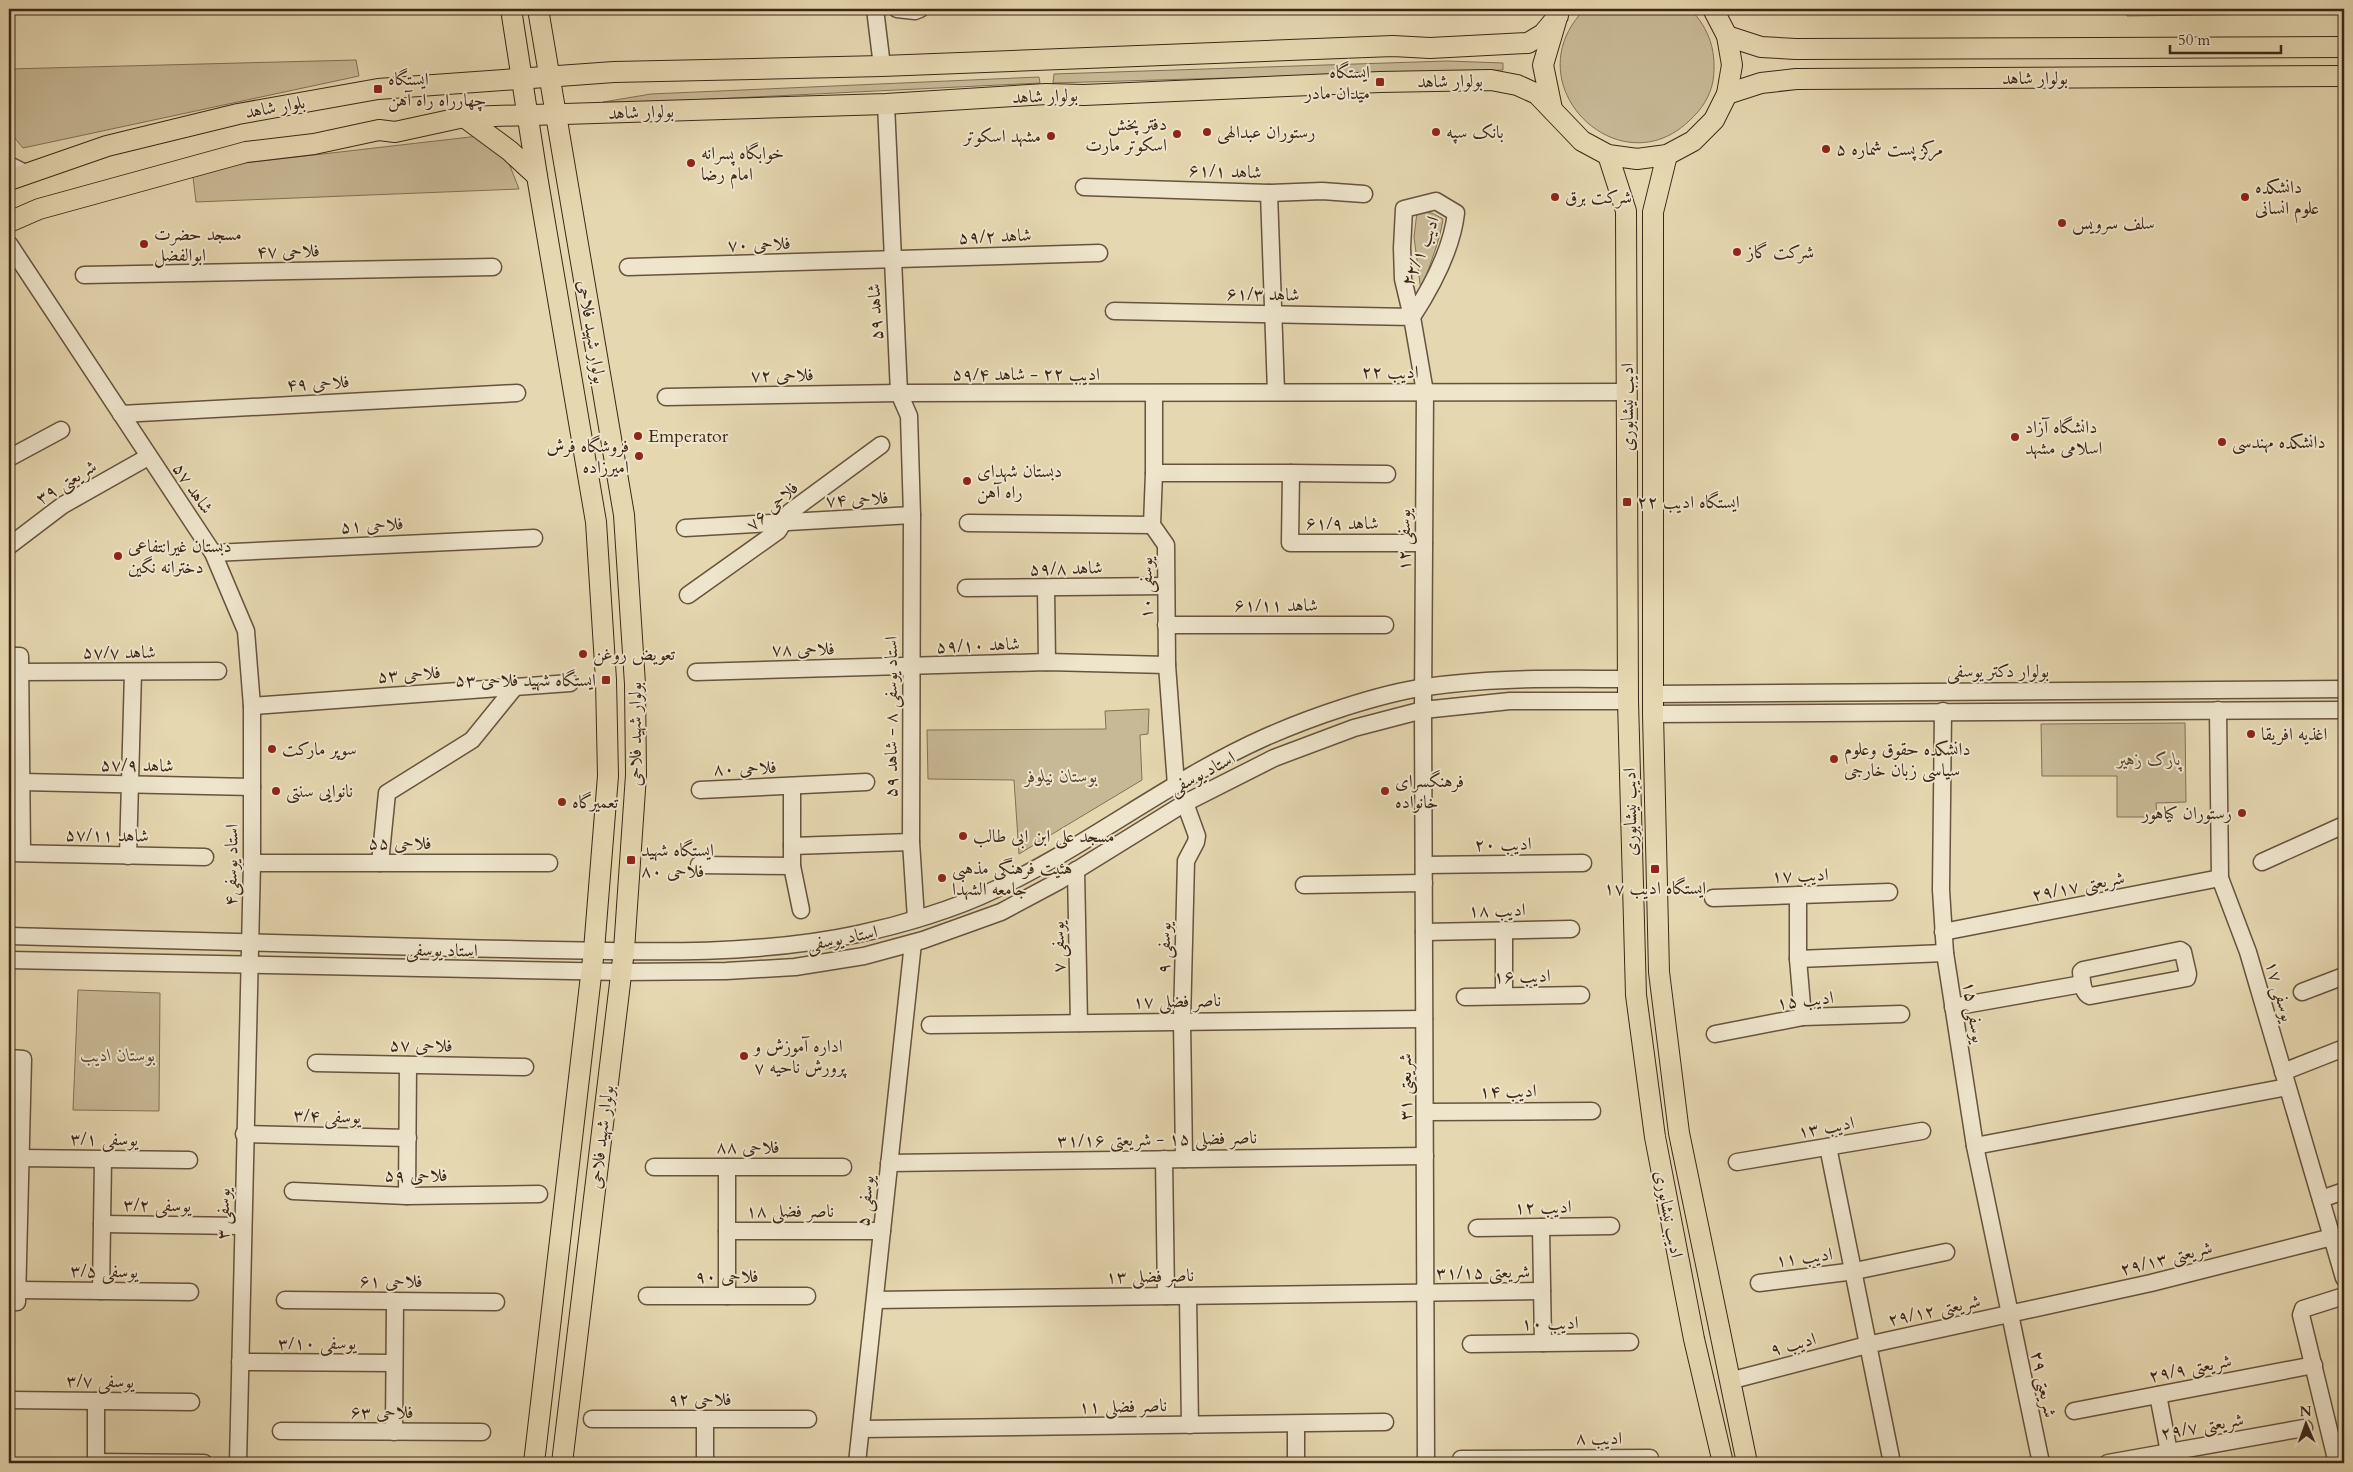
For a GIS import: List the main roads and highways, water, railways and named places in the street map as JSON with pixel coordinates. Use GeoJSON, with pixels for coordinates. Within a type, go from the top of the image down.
{"type":"FeatureCollection","features":[{"type":"Feature","properties":{"kind":"main road","name":"بولوار شهید فلاحی"},"geometry":{"type":"LineString","coordinates":[[511,9],[529,116],[536,176],[596,522],[603,614],[608,776],[594,950],[534,1463]]}},
{"type":"Feature","properties":{"kind":"main road","name":"بولوار شهید فلاحی"},"geometry":{"type":"LineString","coordinates":[[538,9],[625,525],[635,684],[636,775],[622,972],[562,1463]]}},
{"type":"Feature","properties":{"kind":"main road"},"geometry":{"type":"LineString","coordinates":[[1608,155],[1637,159],[1667,154],[1693,141],[1714,120],[1727,94],[1732,65],[1727,36],[1713,9]]}},
{"type":"Feature","properties":{"kind":"main road","name":"بولوار شاهد"},"geometry":{"type":"LineString","coordinates":[[550,77],[614,72],[882,66],[1392,46],[1430,48],[1528,43],[1544,34],[1560,12]]}},
{"type":"Feature","properties":{"kind":"main road"},"geometry":{"type":"LineString","coordinates":[[1552,111],[1542,65],[1560,12]]}},
{"type":"Feature","properties":{"kind":"main road","name":"بولوار شاهد"},"geometry":{"type":"LineString","coordinates":[[1727,36],[1761,47],[1796,49],[2344,47]]}},
{"type":"Feature","properties":{"kind":"main road","name":"بولوار شاهد"},"geometry":{"type":"LineString","coordinates":[[1727,94],[1761,83],[1796,79],[2344,76]]}},
{"type":"Feature","properties":{"kind":"main road","name":"بلوار شاهد"},"geometry":{"type":"LineString","coordinates":[[14,173],[107,146],[238,114],[378,89],[550,77]]}},
{"type":"Feature","properties":{"kind":"main road","name":"بولوار شاهد"},"geometry":{"type":"LineString","coordinates":[[529,116],[886,104],[1046,94],[1084,95],[1479,79],[1517,86],[1537,94],[1582,141],[1608,155]]}},
{"type":"Feature","properties":{"kind":"main road"},"geometry":{"type":"LineString","coordinates":[[564,156],[569,133],[582,121],[596,114]]}},
{"type":"Feature","properties":{"kind":"main road"},"geometry":{"type":"LineString","coordinates":[[9,222],[39,209],[246,152],[314,144],[379,130],[395,132],[464,118],[529,116]]}},
{"type":"Feature","properties":{"kind":"main road"},"geometry":{"type":"LineString","coordinates":[[464,118],[510,151],[536,176]]}},
{"type":"Feature","properties":{"kind":"main road","name":"ادیب نیشابوری"},"geometry":{"type":"LineString","coordinates":[[1667,154],[1653,212],[1653,714],[1659,972],[1679,1133],[1747,1463]]}},
{"type":"Feature","properties":{"kind":"main road","name":"ادیب نیشابوری"},"geometry":{"type":"LineString","coordinates":[[1608,155],[1626,211],[1628,701],[1634,974],[1641,1047],[1655,1137],[1694,1339],[1722,1463]]}},
{"type":"Feature","properties":{"kind":"main road"},"geometry":{"type":"LineString","coordinates":[[1655,1137],[1679,1133]]}},
{"type":"Feature","properties":{"kind":"place","name":"ایستگاه میدان مادر"},"geometry":{"type":"Point","coordinates":[1380,82]}},
{"type":"Feature","properties":{"kind":"place","name":"ایستگاه چهارراه راه آهن"},"geometry":{"type":"Point","coordinates":[378,89]}},
{"type":"Feature","properties":{"kind":"place","name":"رستوران عبدالهی"},"geometry":{"type":"Point","coordinates":[1207,132]}},
{"type":"Feature","properties":{"kind":"place","name":"بانک سپه"},"geometry":{"type":"Point","coordinates":[1436,132]}},
{"type":"Feature","properties":{"kind":"place","name":"دفتر پخش اسکوتر مارت"},"geometry":{"type":"Point","coordinates":[1177,134]}},
{"type":"Feature","properties":{"kind":"place","name":"مشهد اسکوتر"},"geometry":{"type":"Point","coordinates":[1051,136]}},
{"type":"Feature","properties":{"kind":"place","name":"مرکز پست شماره ۵"},"geometry":{"type":"Point","coordinates":[1826,149]}},
{"type":"Feature","properties":{"kind":"place","name":"خوابگاه پسرانه امام رضا"},"geometry":{"type":"Point","coordinates":[691,163]}},
{"type":"Feature","properties":{"kind":"place","name":"شرکت برق"},"geometry":{"type":"Point","coordinates":[1555,197]}},
{"type":"Feature","properties":{"kind":"place","name":"دانشکده علوم انسانی"},"geometry":{"type":"Point","coordinates":[2245,197]}},
{"type":"Feature","properties":{"kind":"place","name":"سلف سرویس"},"geometry":{"type":"Point","coordinates":[2062,223]}},
{"type":"Feature","properties":{"kind":"place","name":"مسجد حضرت ابوالفضل"},"geometry":{"type":"Point","coordinates":[144,244]}},
{"type":"Feature","properties":{"kind":"place","name":"شرکت گاز"},"geometry":{"type":"Point","coordinates":[1737,252]}},
{"type":"Feature","properties":{"kind":"place","name":"Emperator"},"geometry":{"type":"Point","coordinates":[638,436]}},
{"type":"Feature","properties":{"kind":"place","name":"دانشگاه آزاد اسلامی مشهد"},"geometry":{"type":"Point","coordinates":[2015,437]}},
{"type":"Feature","properties":{"kind":"place","name":"دانشکده مهندسی"},"geometry":{"type":"Point","coordinates":[2222,442]}},
{"type":"Feature","properties":{"kind":"place","name":"فروشگاه فرش امیرزاده"},"geometry":{"type":"Point","coordinates":[639,456]}},
{"type":"Feature","properties":{"kind":"place","name":"دبستان شهدای راه آهن"},"geometry":{"type":"Point","coordinates":[967,481]}},
{"type":"Feature","properties":{"kind":"place","name":"ایستگاه ادیب ۲۲"},"geometry":{"type":"Point","coordinates":[1627,502]}},
{"type":"Feature","properties":{"kind":"place","name":"دبستان غیرانتفاعی دخترانه نگین"},"geometry":{"type":"Point","coordinates":[118,556]}},
{"type":"Feature","properties":{"kind":"place","name":"تعویض روغن"},"geometry":{"type":"Point","coordinates":[583,654]}},
{"type":"Feature","properties":{"kind":"place","name":"ایستگاه شهید فلاحی ۵۳"},"geometry":{"type":"Point","coordinates":[606,680]}},
{"type":"Feature","properties":{"kind":"place","name":"اغذیه افریقا"},"geometry":{"type":"Point","coordinates":[2251,734]}},
{"type":"Feature","properties":{"kind":"place","name":"سوپر مارکت"},"geometry":{"type":"Point","coordinates":[272,749]}},
{"type":"Feature","properties":{"kind":"place","name":"دانشکده حقوق وعلوم سیاسی زبان خارجی"},"geometry":{"type":"Point","coordinates":[1834,759]}},
{"type":"Feature","properties":{"kind":"place","name":"نانوایی سنتی"},"geometry":{"type":"Point","coordinates":[276,791]}},
{"type":"Feature","properties":{"kind":"place","name":"فرهنگسرای خانواده"},"geometry":{"type":"Point","coordinates":[1385,791]}},
{"type":"Feature","properties":{"kind":"place","name":"تعمیرگاه"},"geometry":{"type":"Point","coordinates":[562,802]}},
{"type":"Feature","properties":{"kind":"place","name":"رستوران کیاهور"},"geometry":{"type":"Point","coordinates":[2242,813]}},
{"type":"Feature","properties":{"kind":"place","name":"مسجد علی ابن ابی طالب"},"geometry":{"type":"Point","coordinates":[963,836]}},
{"type":"Feature","properties":{"kind":"place","name":"ایستگاه شهید فلاحی ۸۰"},"geometry":{"type":"Point","coordinates":[631,860]}},
{"type":"Feature","properties":{"kind":"place","name":"ایستگاه ادیب ۱۷"},"geometry":{"type":"Point","coordinates":[1655,869]}},
{"type":"Feature","properties":{"kind":"place","name":"هئیت فرهنگی مذهبی جامعه الشهدا"},"geometry":{"type":"Point","coordinates":[942,878]}},
{"type":"Feature","properties":{"kind":"place","name":"اداره آموزش و پرورش ناحیه ۷"},"geometry":{"type":"Point","coordinates":[744,1056]}},
{"type":"Feature","properties":{"kind":"park label","name":"پارک زهیر"},"geometry":{"type":"Point","coordinates":[2149,759]}},
{"type":"Feature","properties":{"kind":"park label","name":"بوستان نیلوفر"},"geometry":{"type":"Point","coordinates":[1061,776]}},
{"type":"Feature","properties":{"kind":"park label","name":"بوستان ادیب"},"geometry":{"type":"Point","coordinates":[118,1055]}}]}
